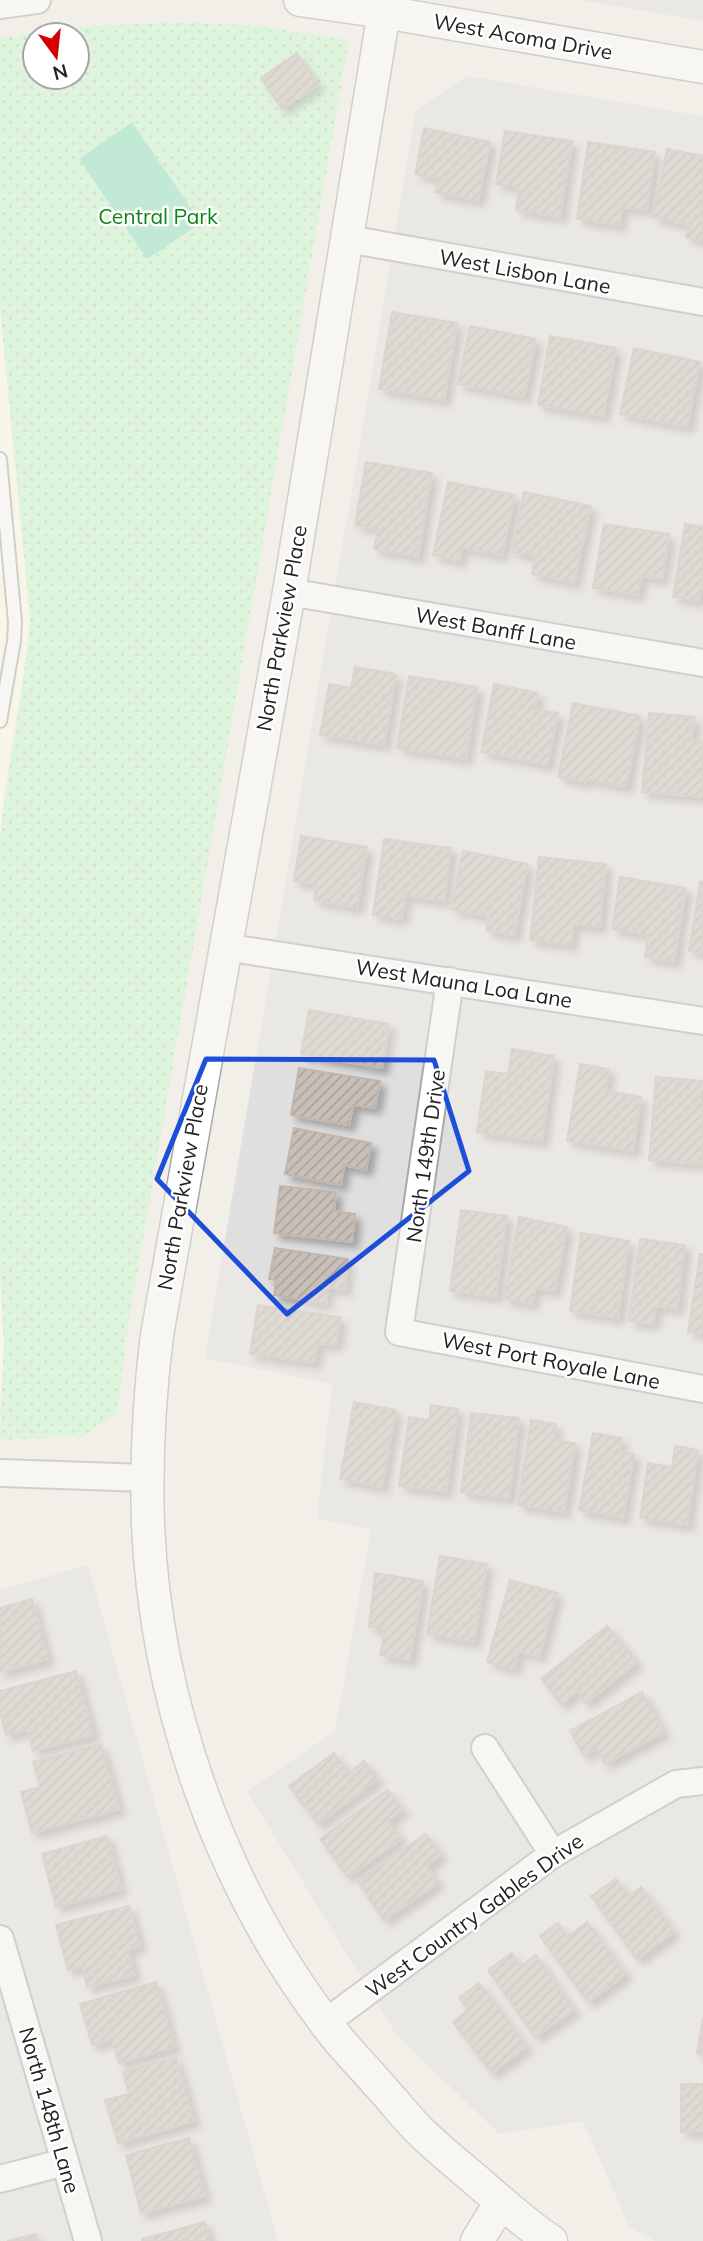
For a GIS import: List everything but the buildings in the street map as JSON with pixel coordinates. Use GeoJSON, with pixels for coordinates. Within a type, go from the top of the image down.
{"type":"FeatureCollection","features":[{"type":"Feature","properties":{"kind":"street"},"geometry":{"type":"LineString","coordinates":[[0,5],[37,0]]}},
{"type":"Feature","properties":{"kind":"street","name":"West Acoma Drive"},"geometry":{"type":"LineString","coordinates":[[300,0],[703,67]]}},
{"type":"Feature","properties":{"kind":"street","name":"North Parkview Place"},"geometry":{"type":"LineString","coordinates":[[384,12],[289,592],[157,1335],[149,1410],[148,1526],[156,1606],[170,1682],[192,1764],[218,1835],[247,1897],[290,1972],[325,2023],[414,2126],[501,2202],[551,2241]]}},
{"type":"Feature","properties":{"kind":"street","name":"West Lisbon Lane"},"geometry":{"type":"LineString","coordinates":[[348,239],[703,302]]}},
{"type":"Feature","properties":{"kind":"street","name":"West Banff Lane"},"geometry":{"type":"LineString","coordinates":[[289,592],[703,663]]}},
{"type":"Feature","properties":{"kind":"street","name":"West Mauna Loa Lane"},"geometry":{"type":"LineString","coordinates":[[224,947],[703,1021]]}},
{"type":"Feature","properties":{"kind":"street","name":"North 149th Drive"},"geometry":{"type":"LineString","coordinates":[[399,1332],[450,981]]}},
{"type":"Feature","properties":{"kind":"street","name":"West Port Royale Lane"},"geometry":{"type":"LineString","coordinates":[[399,1332],[703,1389]]}},
{"type":"Feature","properties":{"kind":"street"},"geometry":{"type":"LineString","coordinates":[[0,1473],[147,1478]]}},
{"type":"Feature","properties":{"kind":"street"},"geometry":{"type":"LineString","coordinates":[[485,1748],[553,1854]]}},
{"type":"Feature","properties":{"kind":"street","name":"West Country Gables Drive"},"geometry":{"type":"LineString","coordinates":[[325,2023],[553,1854],[676,1784],[703,1781]]}},
{"type":"Feature","properties":{"kind":"street","name":"North 148th Lane"},"geometry":{"type":"LineString","coordinates":[[0,1938],[88,2241]]}},
{"type":"Feature","properties":{"kind":"street"},"geometry":{"type":"LineString","coordinates":[[0,2179],[65,2162]]}},
{"type":"Feature","properties":{"kind":"street"},"geometry":{"type":"LineString","coordinates":[[477,2241],[501,2202]]}},
{"type":"Feature","properties":{"kind":"lane"},"geometry":{"type":"LineString","coordinates":[[0,459],[15,621],[0,721]]}},
{"type":"Feature","properties":{"kind":"highlighted area"},"geometry":{"type":"Polygon","coordinates":[[[206,1059],[434,1060],[469,1171],[287,1314],[157,1179],[206,1059]]]}},
{"type":"Feature","properties":{"kind":"shaded area"},"geometry":{"type":"Polygon","coordinates":[[[580,0],[703,0],[703,21],[580,0]]]}},
{"type":"Feature","properties":{"kind":"shaded area"},"geometry":{"type":"Polygon","coordinates":[[[467,76],[703,116],[703,2241],[656,2241],[630,2228],[583,2121],[499,2134],[395,2033],[247,1791],[335,1731],[371,1530],[317,1518],[332,1384],[205,1358],[416,110],[467,76]]]}},
{"type":"Feature","properties":{"kind":"shaded area"},"geometry":{"type":"Polygon","coordinates":[[[0,308],[30,618],[0,836],[0,308]]]}},
{"type":"Feature","properties":{"kind":"shaded area"},"geometry":{"type":"Polygon","coordinates":[[[0,1270],[4,1345],[0,1406],[0,1270]]]}},
{"type":"Feature","properties":{"kind":"shaded area"},"geometry":{"type":"Polygon","coordinates":[[[88,1565],[278,2241],[0,2241],[0,1590],[88,1565]]]}},
{"type":"Feature","properties":{"kind":"green space","name":"Central Park"},"geometry":{"type":"Polygon","coordinates":[[[121,24],[255,25],[349,40],[126,1338],[118,1412],[85,1436],[0,1440],[4,1345],[0,1270],[0,836],[30,618],[0,308],[0,39],[21,35],[21,91],[91,91],[91,26],[121,24]]]}},
{"type":"Feature","properties":{"kind":"green space"},"geometry":{"type":"Polygon","coordinates":[[[132,122],[201,223],[147,259],[79,159],[132,122]]]}}]}
